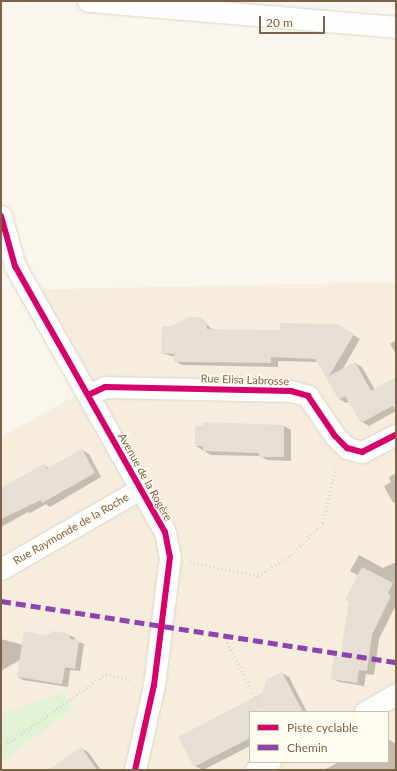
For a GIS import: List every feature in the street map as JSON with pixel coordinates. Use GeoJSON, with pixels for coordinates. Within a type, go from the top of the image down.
{"type":"FeatureCollection","features":[{"type":"Feature","properties":{"kind":"street"},"geometry":{"type":"LineString","coordinates":[[88,1],[212,9],[396,27]]}},
{"type":"Feature","properties":{"kind":"street"},"geometry":{"type":"LineString","coordinates":[[176,1],[212,9]]}},
{"type":"Feature","properties":{"kind":"street","name":"Avenue de la Rogère"},"geometry":{"type":"LineString","coordinates":[[1,216],[15,266],[165,532],[170,557],[154,685],[135,770]]}},
{"type":"Feature","properties":{"kind":"street","name":"Rue Elisa Labrosse"},"geometry":{"type":"LineString","coordinates":[[88,395],[105,387],[291,390],[308,396],[341,442],[347,448],[362,452],[396,435]]}},
{"type":"Feature","properties":{"kind":"street","name":"Rue Raymonde de la Roche"},"geometry":{"type":"LineString","coordinates":[[1,569],[140,489]]}},
{"type":"Feature","properties":{"kind":"street"},"geometry":{"type":"LineString","coordinates":[[367,711],[396,694]]}},
{"type":"Feature","properties":{"kind":"street"},"geometry":{"type":"LineString","coordinates":[[256,770],[268,763]]}},
{"type":"Feature","properties":{"kind":"path"},"geometry":{"type":"LineString","coordinates":[[170,557],[258,576],[291,555],[323,523],[341,442]]}},
{"type":"Feature","properties":{"kind":"path"},"geometry":{"type":"LineString","coordinates":[[224,635],[262,711]]}},
{"type":"Feature","properties":{"kind":"path"},"geometry":{"type":"LineString","coordinates":[[1,748],[106,674],[154,685]]}},
{"type":"Feature","properties":{"kind":"shaded area"},"geometry":{"type":"Polygon","coordinates":[[[396,282],[396,770],[1,770],[1,437],[77,395],[15,290],[396,282]]]}},
{"type":"Feature","properties":{"kind":"green space"},"geometry":{"type":"Polygon","coordinates":[[[63,693],[73,709],[1,763],[1,714],[63,693]]]}},
{"type":"Feature","properties":{"kind":"building"},"geometry":{"type":"Polygon","coordinates":[[[189,317],[201,317],[207,323],[207,329],[280,330],[280,323],[337,324],[354,334],[329,376],[355,362],[371,391],[396,377],[396,404],[361,423],[345,396],[339,400],[315,359],[271,357],[271,363],[174,362],[174,354],[161,353],[162,326],[172,326],[189,317]]]}},
{"type":"Feature","properties":{"kind":"building"},"geometry":{"type":"Polygon","coordinates":[[[203,422],[284,425],[284,457],[259,457],[259,453],[203,451],[203,446],[195,446],[195,426],[203,426],[203,422]]]}},
{"type":"Feature","properties":{"kind":"building"},"geometry":{"type":"Polygon","coordinates":[[[82,449],[95,473],[42,503],[41,500],[1,519],[1,488],[44,464],[47,469],[82,449]]]}},
{"type":"Feature","properties":{"kind":"building"},"geometry":{"type":"Polygon","coordinates":[[[362,567],[393,583],[388,593],[391,596],[372,635],[367,671],[359,670],[357,683],[330,679],[334,656],[340,657],[349,602],[345,600],[362,567]]]}},
{"type":"Feature","properties":{"kind":"building"},"geometry":{"type":"Polygon","coordinates":[[[24,631],[44,635],[51,634],[52,631],[70,634],[70,639],[79,640],[75,669],[65,667],[62,684],[17,677],[24,631]]]}},
{"type":"Feature","properties":{"kind":"building"},"geometry":{"type":"Polygon","coordinates":[[[282,672],[302,711],[249,711],[249,739],[194,767],[178,737],[262,693],[267,679],[282,672]]]}},
{"type":"Feature","properties":{"kind":"building"},"geometry":{"type":"Polygon","coordinates":[[[81,747],[97,770],[48,770],[81,747]]]}},
{"type":"Feature","properties":{"kind":"marked path"},"geometry":{"type":"LineString","coordinates":[[1,601],[396,662]]}},
{"type":"Feature","properties":{"kind":"cycle path"},"geometry":{"type":"LineString","coordinates":[[1,216],[15,266],[165,532],[170,557],[154,685],[135,770]]}},
{"type":"Feature","properties":{"kind":"cycle path"},"geometry":{"type":"LineString","coordinates":[[88,395],[105,387],[291,391],[308,396],[335,436],[347,448],[362,452],[396,435]]}}]}
